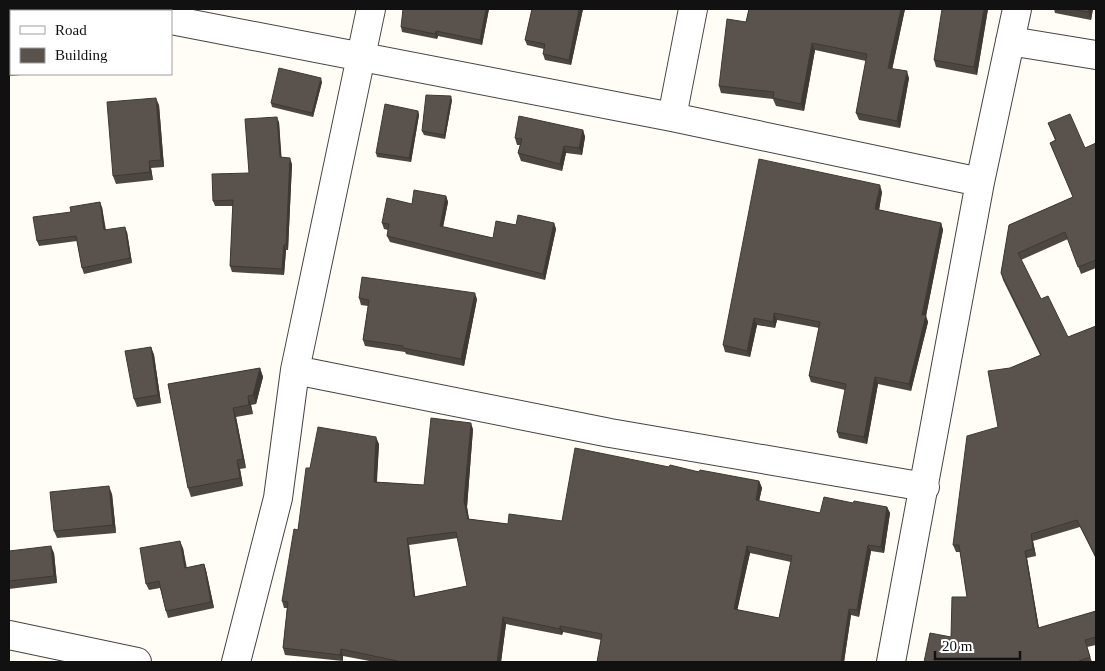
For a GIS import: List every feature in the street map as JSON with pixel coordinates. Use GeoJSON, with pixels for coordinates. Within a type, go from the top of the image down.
{"type":"FeatureCollection","features":[{"type":"Feature","properties":{"kind":"street"},"geometry":{"type":"LineString","coordinates":[[236,662],[278,498],[295,370],[371,9]]}},
{"type":"Feature","properties":{"kind":"street"},"geometry":{"type":"LineString","coordinates":[[672,118],[693,9]]}},
{"type":"Feature","properties":{"kind":"street"},"geometry":{"type":"LineString","coordinates":[[892,662],[980,182],[1017,9]]}},
{"type":"Feature","properties":{"kind":"street"},"geometry":{"type":"LineString","coordinates":[[172,20],[672,118],[980,182]]}},
{"type":"Feature","properties":{"kind":"street"},"geometry":{"type":"LineString","coordinates":[[1010,41],[1096,55]]}},
{"type":"Feature","properties":{"kind":"street"},"geometry":{"type":"LineString","coordinates":[[295,370],[610,433],[925,487]]}},
{"type":"Feature","properties":{"kind":"street"},"geometry":{"type":"LineString","coordinates":[[9,635],[137,662]]}},
{"type":"Feature","properties":{"kind":"building"},"geometry":{"type":"Polygon","coordinates":[[[9,9],[24,9],[10,10],[9,71],[9,9]]]}},
{"type":"Feature","properties":{"kind":"building"},"geometry":{"type":"Polygon","coordinates":[[[403,9],[486,9],[480,40],[436,31],[435,34],[401,27],[403,9]]]}},
{"type":"Feature","properties":{"kind":"building"},"geometry":{"type":"Polygon","coordinates":[[[532,9],[579,9],[569,60],[543,54],[545,44],[525,40],[532,9]]]}},
{"type":"Feature","properties":{"kind":"building"},"geometry":{"type":"Polygon","coordinates":[[[749,9],[901,9],[888,68],[907,71],[897,121],[856,113],[867,54],[812,43],[801,104],[773,98],[774,92],[719,86],[727,19],[746,22],[749,9]]]}},
{"type":"Feature","properties":{"kind":"building"},"geometry":{"type":"Polygon","coordinates":[[[942,9],[984,9],[974,67],[934,60],[942,9]]]}},
{"type":"Feature","properties":{"kind":"building"},"geometry":{"type":"Polygon","coordinates":[[[1070,9],[1089,9],[1088,12],[1070,9]]]}},
{"type":"Feature","properties":{"kind":"building"},"geometry":{"type":"Polygon","coordinates":[[[279,68],[321,78],[312,113],[271,103],[279,68]]]}},
{"type":"Feature","properties":{"kind":"building"},"geometry":{"type":"Polygon","coordinates":[[[426,95],[451,96],[444,135],[422,131],[426,95]]]}},
{"type":"Feature","properties":{"kind":"building"},"geometry":{"type":"Polygon","coordinates":[[[156,98],[161,160],[149,161],[150,172],[113,176],[107,102],[156,98]]]}},
{"type":"Feature","properties":{"kind":"building"},"geometry":{"type":"Polygon","coordinates":[[[385,104],[418,111],[409,158],[376,153],[385,104]]]}},
{"type":"Feature","properties":{"kind":"building"},"geometry":{"type":"Polygon","coordinates":[[[1070,114],[1085,148],[1096,143],[1096,260],[1078,267],[1065,232],[1018,253],[1041,299],[1048,296],[1068,337],[1096,326],[1096,557],[1077,520],[1031,534],[1033,549],[1025,551],[1038,628],[1096,611],[1096,637],[1085,640],[1090,657],[1079,662],[924,662],[930,633],[951,637],[952,597],[967,597],[959,545],[953,545],[967,436],[998,427],[988,371],[1010,368],[1041,355],[1001,273],[1009,225],[1073,197],[1050,143],[1056,140],[1048,123],[1070,114]]]}},
{"type":"Feature","properties":{"kind":"building"},"geometry":{"type":"Polygon","coordinates":[[[519,116],[583,130],[579,148],[564,146],[560,164],[518,153],[522,139],[515,138],[519,116]]]}},
{"type":"Feature","properties":{"kind":"building"},"geometry":{"type":"Polygon","coordinates":[[[277,117],[280,157],[290,158],[286,245],[284,245],[282,269],[230,266],[233,200],[213,201],[212,174],[249,173],[245,119],[277,117]]]}},
{"type":"Feature","properties":{"kind":"building"},"geometry":{"type":"Polygon","coordinates":[[[759,159],[880,185],[875,209],[941,223],[922,315],[926,315],[909,384],[875,377],[864,437],[837,432],[846,384],[809,376],[820,322],[774,313],[773,322],[754,318],[747,351],[723,345],[759,159]]]}},
{"type":"Feature","properties":{"kind":"building"},"geometry":{"type":"Polygon","coordinates":[[[414,190],[446,196],[440,226],[493,238],[496,221],[516,225],[518,215],[554,223],[543,274],[387,236],[389,224],[382,223],[387,198],[412,204],[414,190]]]}},
{"type":"Feature","properties":{"kind":"building"},"geometry":{"type":"Polygon","coordinates":[[[100,202],[104,230],[125,227],[130,258],[82,268],[76,236],[37,241],[33,217],[71,212],[70,207],[100,202]]]}},
{"type":"Feature","properties":{"kind":"building"},"geometry":{"type":"Polygon","coordinates":[[[362,277],[475,293],[461,359],[403,348],[403,346],[363,340],[369,300],[359,298],[362,277]]]}},
{"type":"Feature","properties":{"kind":"building"},"geometry":{"type":"Polygon","coordinates":[[[151,347],[158,395],[134,399],[125,351],[151,347]]]}},
{"type":"Feature","properties":{"kind":"building"},"geometry":{"type":"Polygon","coordinates":[[[260,368],[253,395],[248,396],[249,405],[233,408],[243,459],[237,460],[240,478],[188,488],[168,384],[260,368]]]}},
{"type":"Feature","properties":{"kind":"building"},"geometry":{"type":"Polygon","coordinates":[[[431,418],[471,423],[464,501],[468,519],[508,524],[509,514],[562,521],[575,448],[669,467],[670,465],[699,472],[700,470],[759,481],[756,500],[820,513],[824,497],[887,507],[881,547],[868,545],[857,610],[849,609],[841,662],[597,662],[602,634],[560,626],[560,629],[503,617],[497,662],[402,662],[341,649],[340,655],[283,648],[288,602],[282,601],[294,529],[298,530],[306,468],[310,468],[318,427],[376,437],[374,482],[424,485],[431,418]],[[456,532],[407,538],[414,597],[467,586],[456,532]],[[747,546],[734,609],[779,618],[792,556],[747,546]]]}},
{"type":"Feature","properties":{"kind":"building"},"geometry":{"type":"Polygon","coordinates":[[[109,486],[113,525],[54,531],[50,492],[109,486]]]}},
{"type":"Feature","properties":{"kind":"building"},"geometry":{"type":"Polygon","coordinates":[[[180,541],[185,568],[204,564],[211,602],[166,611],[159,581],[146,584],[140,548],[180,541]]]}},
{"type":"Feature","properties":{"kind":"building"},"geometry":{"type":"Polygon","coordinates":[[[51,546],[54,576],[9,581],[9,551],[51,546]]]}}]}
